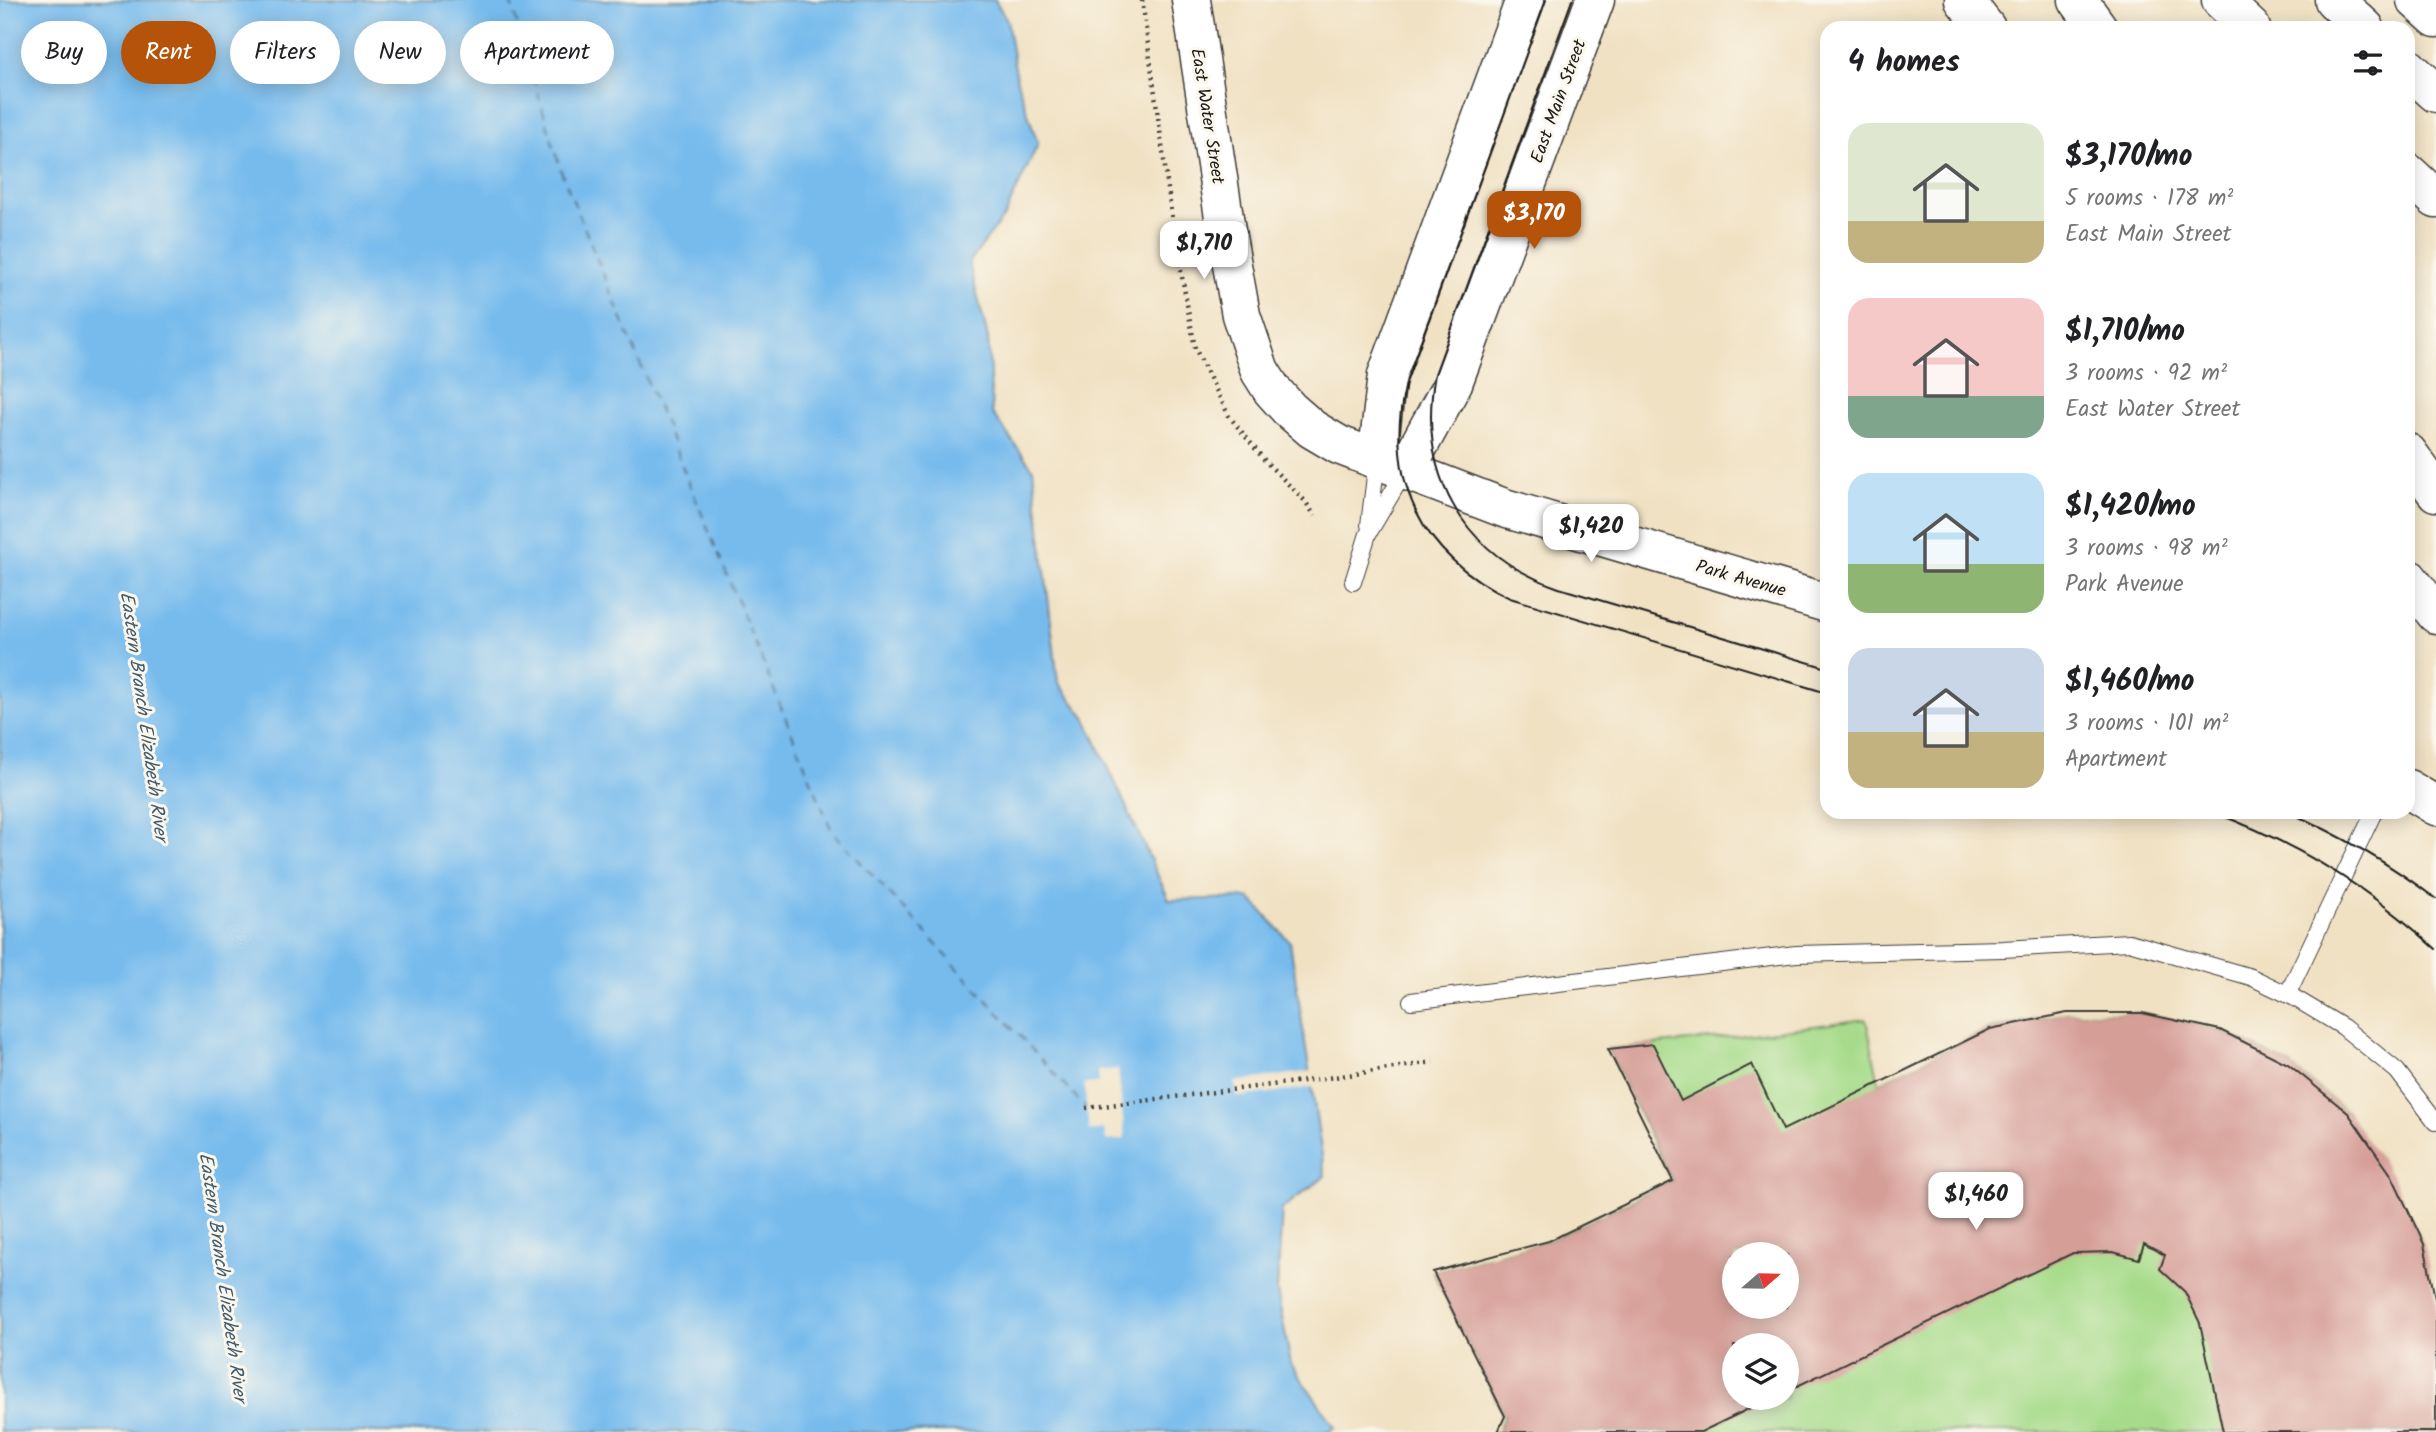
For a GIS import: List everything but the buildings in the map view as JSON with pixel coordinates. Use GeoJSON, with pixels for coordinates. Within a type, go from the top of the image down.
{"type":"FeatureCollection","features":[{"type":"Feature","properties":{"kind":"main road","name":"East Water Street"},"geometry":{"type":"LineString","coordinates":[[1191,0],[1234,280],[1244,325],[1260,371],[1272,390],[1300,420],[1339,445],[1391,466]]}},
{"type":"Feature","properties":{"kind":"main road"},"geometry":{"type":"LineString","coordinates":[[1391,466],[1387,375],[1525,0]]}},
{"type":"Feature","properties":{"kind":"main road","name":"East Main Street"},"geometry":{"type":"LineString","coordinates":[[1391,466],[1454,383],[1595,0]]}},
{"type":"Feature","properties":{"kind":"main road"},"geometry":{"type":"LineString","coordinates":[[1964,0],[1980,21]]}},
{"type":"Feature","properties":{"kind":"main road"},"geometry":{"type":"LineString","coordinates":[[2078,0],[2093,21]]}},
{"type":"Feature","properties":{"kind":"main road"},"geometry":{"type":"LineString","coordinates":[[2221,0],[2244,21]]}},
{"type":"Feature","properties":{"kind":"main road"},"geometry":{"type":"LineString","coordinates":[[2334,0],[2357,21]]}},
{"type":"Feature","properties":{"kind":"main road"},"geometry":{"type":"LineString","coordinates":[[2416,0],[2436,18]]}},
{"type":"Feature","properties":{"kind":"main road"},"geometry":{"type":"LineString","coordinates":[[2415,74],[2436,93]]}},
{"type":"Feature","properties":{"kind":"main road"},"geometry":{"type":"LineString","coordinates":[[2415,180],[2436,199]]}},
{"type":"Feature","properties":{"kind":"main road"},"geometry":{"type":"LineString","coordinates":[[2415,463],[2436,492]]}},
{"type":"Feature","properties":{"kind":"main road","name":"Park Avenue"},"geometry":{"type":"LineString","coordinates":[[1391,466],[1504,508],[1820,601]]}},
{"type":"Feature","properties":{"kind":"main road"},"geometry":{"type":"LineString","coordinates":[[2415,587],[2436,614]]}},
{"type":"Feature","properties":{"kind":"main road"},"geometry":{"type":"LineString","coordinates":[[2415,793],[2436,806]]}},
{"type":"Feature","properties":{"kind":"lane"},"geometry":{"type":"LineString","coordinates":[[1368,534],[1391,466]]}},
{"type":"Feature","properties":{"kind":"lane"},"geometry":{"type":"LineString","coordinates":[[1353,582],[1391,466]]}},
{"type":"Feature","properties":{"kind":"lane"},"geometry":{"type":"LineString","coordinates":[[2288,993],[2371,819]]}},
{"type":"Feature","properties":{"kind":"lane"},"geometry":{"type":"LineString","coordinates":[[1411,1001],[1796,954],[2003,949],[2129,942],[2251,977],[2288,993],[2343,1027],[2396,1071],[2436,1122]]}},
{"type":"Feature","properties":{"kind":"path"},"geometry":{"type":"LineString","coordinates":[[1086,1108],[1433,1062]]}},
{"type":"Feature","properties":{"kind":"green space"},"geometry":{"type":"Polygon","coordinates":[[[2067,1013],[2142,1013],[2220,1030],[2288,1064],[2348,1113],[2436,1432],[1498,1432],[1504,1415],[1433,1272],[1549,1241],[1672,1181],[1608,1049],[1730,1037],[1866,1019],[1879,1083],[1990,1029],[2067,1013]]]}},
{"type":"Feature","properties":{"kind":"water","name":"Eastern Branch Elizabeth River"},"geometry":{"type":"Polygon","coordinates":[[[0,0],[995,0],[1007,20],[1017,81],[1038,144],[1005,215],[969,263],[988,338],[992,413],[1033,469],[1058,682],[1086,719],[1169,900],[1250,898],[1290,942],[1325,1176],[1282,1209],[1277,1291],[1291,1364],[1335,1427],[1329,1432],[0,1432],[0,0]]]}},
{"type":"Feature","properties":{"kind":"pier"},"geometry":{"type":"Polygon","coordinates":[[[1118,1069],[1125,1139],[1106,1141],[1104,1129],[1089,1131],[1084,1084],[1099,1083],[1098,1071],[1118,1069]]]}},
{"type":"Feature","properties":{"kind":"pier"},"geometry":{"type":"Polygon","coordinates":[[[1313,1071],[1315,1087],[1237,1097],[1235,1082],[1313,1071]]]}},
{"type":"Feature","properties":{"kind":"ferry route"},"geometry":{"type":"LineString","coordinates":[[510,0],[561,171],[832,831],[1086,1108]]}},
{"type":"Feature","properties":{"kind":"tram line"},"geometry":{"type":"LineString","coordinates":[[1546,0],[1406,383],[1400,418],[1400,451],[1405,482],[1416,511],[1432,537],[1453,560],[1479,581],[1510,598],[1820,691]]}},
{"type":"Feature","properties":{"kind":"tram line"},"geometry":{"type":"LineString","coordinates":[[1572,0],[1435,374],[1431,411],[1433,445],[1441,477],[1454,506],[1472,532],[1496,555],[1525,573],[1559,588],[1820,666]]}},
{"type":"Feature","properties":{"kind":"tram line"},"geometry":{"type":"LineString","coordinates":[[2230,819],[2331,869],[2385,906],[2436,949]]}},
{"type":"Feature","properties":{"kind":"tram line"},"geometry":{"type":"LineString","coordinates":[[2303,819],[2365,851],[2436,899]]}}]}
